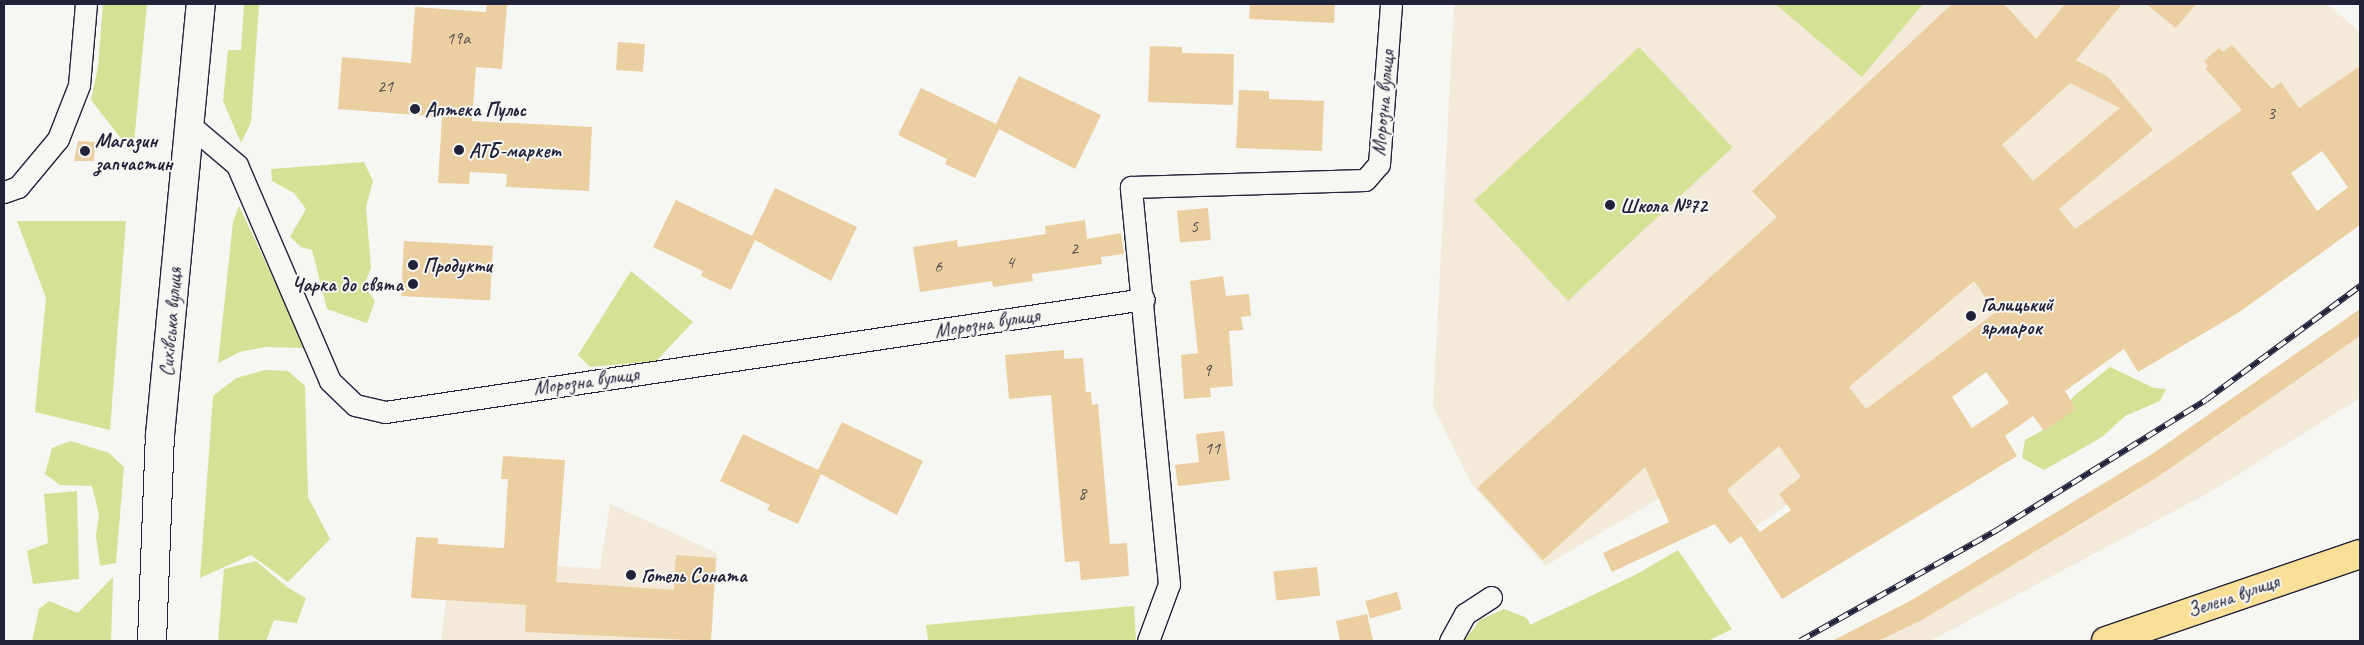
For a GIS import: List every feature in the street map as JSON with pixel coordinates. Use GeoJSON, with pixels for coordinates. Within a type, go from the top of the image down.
{"type":"FeatureCollection","features":[{"type":"Feature","properties":{"kind":"main road","name":"Сихівська вулиця"},"geometry":{"type":"LineString","coordinates":[[152,641],[160,435],[191,126],[201,4]]}},
{"type":"Feature","properties":{"kind":"main road","name":"Зелена вулиця"},"geometry":{"type":"LineString","coordinates":[[2106,641],[2360,554]]}},
{"type":"Feature","properties":{"kind":"street"},"geometry":{"type":"LineString","coordinates":[[4,192],[18,187],[58,139],[79,85],[86,4]]}},
{"type":"Feature","properties":{"kind":"street","name":"Морозна вулиця"},"geometry":{"type":"LineString","coordinates":[[1148,641],[1169,584],[1144,299],[1131,186],[1364,180],[1379,164],[1391,4]]}},
{"type":"Feature","properties":{"kind":"street","name":"Морозна вулиця"},"geometry":{"type":"LineString","coordinates":[[191,126],[237,165],[330,381],[355,405],[385,412],[1144,299]]}},
{"type":"Feature","properties":{"kind":"street"},"geometry":{"type":"LineString","coordinates":[[1450,641],[1465,614],[1491,597]]}},
{"type":"Feature","properties":{"kind":"shaded area"},"geometry":{"type":"Polygon","coordinates":[[[1454,4],[2327,4],[2360,32],[2360,113],[1730,544],[1683,484],[1545,566],[1471,483],[1433,406],[1454,4]]]}},
{"type":"Feature","properties":{"kind":"shaded area"},"geometry":{"type":"Polygon","coordinates":[[[2360,310],[2360,398],[2210,492],[1930,641],[1839,641],[1917,602],[2174,448],[2360,310]]]}},
{"type":"Feature","properties":{"kind":"shaded area","name":"Готель Соната"},"geometry":{"type":"Polygon","coordinates":[[[610,504],[717,553],[711,641],[441,641],[446,600],[526,605],[548,565],[600,569],[610,504]]]}},
{"type":"Feature","properties":{"kind":"green space"},"geometry":{"type":"Polygon","coordinates":[[[103,4],[147,4],[133,154],[91,100],[98,67],[103,4]]]}},
{"type":"Feature","properties":{"kind":"green space"},"geometry":{"type":"Polygon","coordinates":[[[244,4],[259,4],[251,122],[241,143],[223,101],[228,50],[241,50],[244,4]]]}},
{"type":"Feature","properties":{"kind":"green space"},"geometry":{"type":"Polygon","coordinates":[[[1775,4],[1923,4],[1862,77],[1775,4]]]}},
{"type":"Feature","properties":{"kind":"green space"},"geometry":{"type":"Polygon","coordinates":[[[1639,47],[1732,147],[1568,301],[1474,200],[1639,47]]]}},
{"type":"Feature","properties":{"kind":"green space"},"geometry":{"type":"Polygon","coordinates":[[[364,162],[373,181],[366,207],[371,268],[364,286],[375,301],[367,323],[327,309],[312,250],[301,247],[290,237],[306,209],[294,193],[272,181],[271,169],[364,162]]]}},
{"type":"Feature","properties":{"kind":"green space"},"geometry":{"type":"Polygon","coordinates":[[[239,206],[306,348],[265,347],[240,352],[218,363],[233,222],[239,206]]]}},
{"type":"Feature","properties":{"kind":"green space"},"geometry":{"type":"Polygon","coordinates":[[[17,221],[126,221],[110,430],[35,412],[46,298],[17,221]]]}},
{"type":"Feature","properties":{"kind":"green space"},"geometry":{"type":"Polygon","coordinates":[[[631,271],[693,322],[656,361],[590,367],[578,355],[631,271]]]}},
{"type":"Feature","properties":{"kind":"green space"},"geometry":{"type":"Polygon","coordinates":[[[2110,367],[2154,388],[2166,389],[2160,401],[2125,416],[2102,437],[2044,470],[2022,458],[2025,440],[2045,429],[2075,395],[2110,367]]]}},
{"type":"Feature","properties":{"kind":"green space"},"geometry":{"type":"Polygon","coordinates":[[[265,370],[288,371],[305,386],[308,497],[330,539],[288,582],[251,555],[200,578],[213,396],[236,378],[265,370]]]}},
{"type":"Feature","properties":{"kind":"green space"},"geometry":{"type":"Polygon","coordinates":[[[71,441],[109,453],[124,467],[116,563],[100,566],[96,535],[99,515],[92,486],[60,485],[45,474],[52,448],[71,441]]]}},
{"type":"Feature","properties":{"kind":"green space"},"geometry":{"type":"Polygon","coordinates":[[[77,491],[79,579],[33,584],[27,551],[48,543],[44,494],[77,491]]]}},
{"type":"Feature","properties":{"kind":"green space"},"geometry":{"type":"Polygon","coordinates":[[[1678,550],[1732,629],[1708,641],[1464,641],[1480,620],[1504,609],[1527,618],[1530,625],[1637,574],[1678,550]]]}},
{"type":"Feature","properties":{"kind":"green space"},"geometry":{"type":"Polygon","coordinates":[[[256,561],[287,587],[306,598],[297,623],[274,620],[266,641],[218,641],[224,569],[256,561]]]}},
{"type":"Feature","properties":{"kind":"green space"},"geometry":{"type":"Polygon","coordinates":[[[113,577],[111,641],[32,641],[39,609],[49,601],[78,613],[113,577]]]}},
{"type":"Feature","properties":{"kind":"green space"},"geometry":{"type":"Polygon","coordinates":[[[1134,606],[1136,641],[928,641],[926,625],[1134,606]]]}},
{"type":"Feature","properties":{"kind":"building"},"geometry":{"type":"Polygon","coordinates":[[[487,4],[507,4],[502,69],[476,67],[472,121],[592,127],[589,191],[506,187],[507,174],[470,172],[469,184],[438,183],[442,117],[338,109],[342,57],[411,63],[415,7],[486,12],[487,4]]]}},
{"type":"Feature","properties":{"kind":"building"},"geometry":{"type":"Polygon","coordinates":[[[1250,4],[1335,4],[1334,23],[1249,19],[1250,4]]]}},
{"type":"Feature","properties":{"kind":"building"},"geometry":{"type":"Polygon","coordinates":[[[1952,4],[2004,4],[2036,39],[2065,4],[2122,4],[2076,60],[2108,77],[2153,130],[2059,209],[2075,229],[2242,110],[2205,68],[2208,66],[2204,61],[2219,48],[2223,52],[2232,45],[2272,89],[2281,82],[2299,108],[2360,66],[2360,225],[2238,313],[2138,372],[2124,349],[2065,391],[2076,409],[2044,431],[2033,416],[2005,436],[2017,456],[1782,599],[1741,536],[1730,544],[1715,524],[1612,572],[1603,553],[1669,522],[1645,467],[1543,560],[1477,488],[1777,217],[1752,191],[1952,4]],[[2070,83],[2002,145],[2033,181],[2120,108],[2070,83]],[[2322,151],[2291,173],[2317,211],[2348,187],[2322,151]],[[1974,281],[1849,387],[1866,409],[1996,312],[1974,281]],[[1986,372],[1952,397],[1972,428],[2009,403],[1986,372]],[[1779,446],[1727,490],[1760,532],[1791,510],[1779,494],[1801,477],[1779,446]]]}},
{"type":"Feature","properties":{"kind":"building"},"geometry":{"type":"Polygon","coordinates":[[[2146,4],[2196,4],[2176,28],[2146,4]]]}},
{"type":"Feature","properties":{"kind":"building"},"geometry":{"type":"Polygon","coordinates":[[[618,42],[645,44],[643,72],[616,70],[618,42]]]}},
{"type":"Feature","properties":{"kind":"building"},"geometry":{"type":"Polygon","coordinates":[[[1150,46],[1182,47],[1182,53],[1234,54],[1233,105],[1148,102],[1150,46]]]}},
{"type":"Feature","properties":{"kind":"building"},"geometry":{"type":"Polygon","coordinates":[[[1019,76],[1101,115],[1075,169],[999,129],[975,178],[945,164],[947,159],[898,135],[921,88],[996,124],[1019,76]]]}},
{"type":"Feature","properties":{"kind":"building"},"geometry":{"type":"Polygon","coordinates":[[[1239,90],[1269,91],[1269,99],[1324,101],[1322,151],[1236,148],[1239,90]]]}},
{"type":"Feature","properties":{"kind":"building","name":"Магазин запчастин"},"geometry":{"type":"Polygon","coordinates":[[[78,141],[95,142],[94,161],[74,161],[78,141]]]}},
{"type":"Feature","properties":{"kind":"building"},"geometry":{"type":"Polygon","coordinates":[[[775,188],[857,227],[831,281],[755,240],[731,290],[701,276],[703,271],[653,247],[676,200],[752,236],[775,188]]]}},
{"type":"Feature","properties":{"kind":"building"},"geometry":{"type":"Polygon","coordinates":[[[1208,208],[1211,240],[1180,243],[1177,211],[1208,208]]]}},
{"type":"Feature","properties":{"kind":"building"},"geometry":{"type":"Polygon","coordinates":[[[1085,220],[1087,239],[1121,233],[1124,254],[1101,257],[1102,264],[1032,274],[1033,281],[993,287],[992,281],[920,292],[913,247],[957,240],[958,247],[1046,234],[1045,226],[1085,220]]]}},
{"type":"Feature","properties":{"kind":"building"},"geometry":{"type":"Polygon","coordinates":[[[404,241],[493,246],[490,301],[401,296],[404,241]]]}},
{"type":"Feature","properties":{"kind":"building"},"geometry":{"type":"Polygon","coordinates":[[[1223,276],[1226,296],[1249,294],[1251,316],[1241,317],[1243,330],[1229,331],[1233,386],[1210,388],[1211,397],[1184,399],[1181,355],[1198,353],[1190,281],[1223,276]]]}},
{"type":"Feature","properties":{"kind":"building"},"geometry":{"type":"Polygon","coordinates":[[[2360,309],[2360,336],[2156,478],[1922,620],[1878,641],[1832,641],[1910,601],[2152,454],[2360,309]]]}},
{"type":"Feature","properties":{"kind":"building"},"geometry":{"type":"Polygon","coordinates":[[[1064,350],[1064,359],[1083,358],[1086,392],[1091,392],[1092,405],[1098,404],[1110,544],[1127,543],[1129,576],[1081,580],[1079,561],[1065,562],[1051,395],[1009,399],[1005,355],[1064,350]]]}},
{"type":"Feature","properties":{"kind":"building"},"geometry":{"type":"Polygon","coordinates":[[[842,422],[923,461],[897,515],[821,474],[798,524],[767,510],[770,505],[720,481],[743,434],[818,470],[842,422]]]}},
{"type":"Feature","properties":{"kind":"building"},"geometry":{"type":"Polygon","coordinates":[[[1224,431],[1230,480],[1178,486],[1175,465],[1199,462],[1196,434],[1224,431]]]}},
{"type":"Feature","properties":{"kind":"building"},"geometry":{"type":"Polygon","coordinates":[[[503,456],[565,460],[556,582],[674,590],[676,555],[716,558],[711,641],[525,632],[526,605],[411,598],[416,537],[438,538],[438,544],[504,548],[508,479],[501,479],[503,456]]]}},
{"type":"Feature","properties":{"kind":"building"},"geometry":{"type":"Polygon","coordinates":[[[1317,567],[1320,596],[1276,600],[1273,572],[1317,567]]]}},
{"type":"Feature","properties":{"kind":"building"},"geometry":{"type":"Polygon","coordinates":[[[1397,592],[1402,609],[1370,618],[1365,601],[1397,592]]]}},
{"type":"Feature","properties":{"kind":"building"},"geometry":{"type":"Polygon","coordinates":[[[1367,614],[1373,641],[1340,641],[1336,621],[1367,614]]]}},
{"type":"Feature","properties":{"kind":"railway"},"geometry":{"type":"LineString","coordinates":[[1800,641],[1997,530],[2206,400],[2360,286]]}},
{"type":"Feature","properties":{"kind":"place","name":"Аптека Пульс"},"geometry":{"type":"Point","coordinates":[415,109]}},
{"type":"Feature","properties":{"kind":"place","name":"АТБ-маркет"},"geometry":{"type":"Point","coordinates":[459,150]}},
{"type":"Feature","properties":{"kind":"place","name":"Магазин запчастин"},"geometry":{"type":"Point","coordinates":[85,151]}},
{"type":"Feature","properties":{"kind":"place","name":"Школа №72"},"geometry":{"type":"Point","coordinates":[1610,205]}},
{"type":"Feature","properties":{"kind":"place","name":"Продукти"},"geometry":{"type":"Point","coordinates":[413,265]}},
{"type":"Feature","properties":{"kind":"place","name":"Чарка до свята"},"geometry":{"type":"Point","coordinates":[413,284]}},
{"type":"Feature","properties":{"kind":"place","name":"Галицький ярмарок"},"geometry":{"type":"Point","coordinates":[1971,316]}},
{"type":"Feature","properties":{"kind":"place","name":"Готель Соната"},"geometry":{"type":"Point","coordinates":[631,575]}}]}
